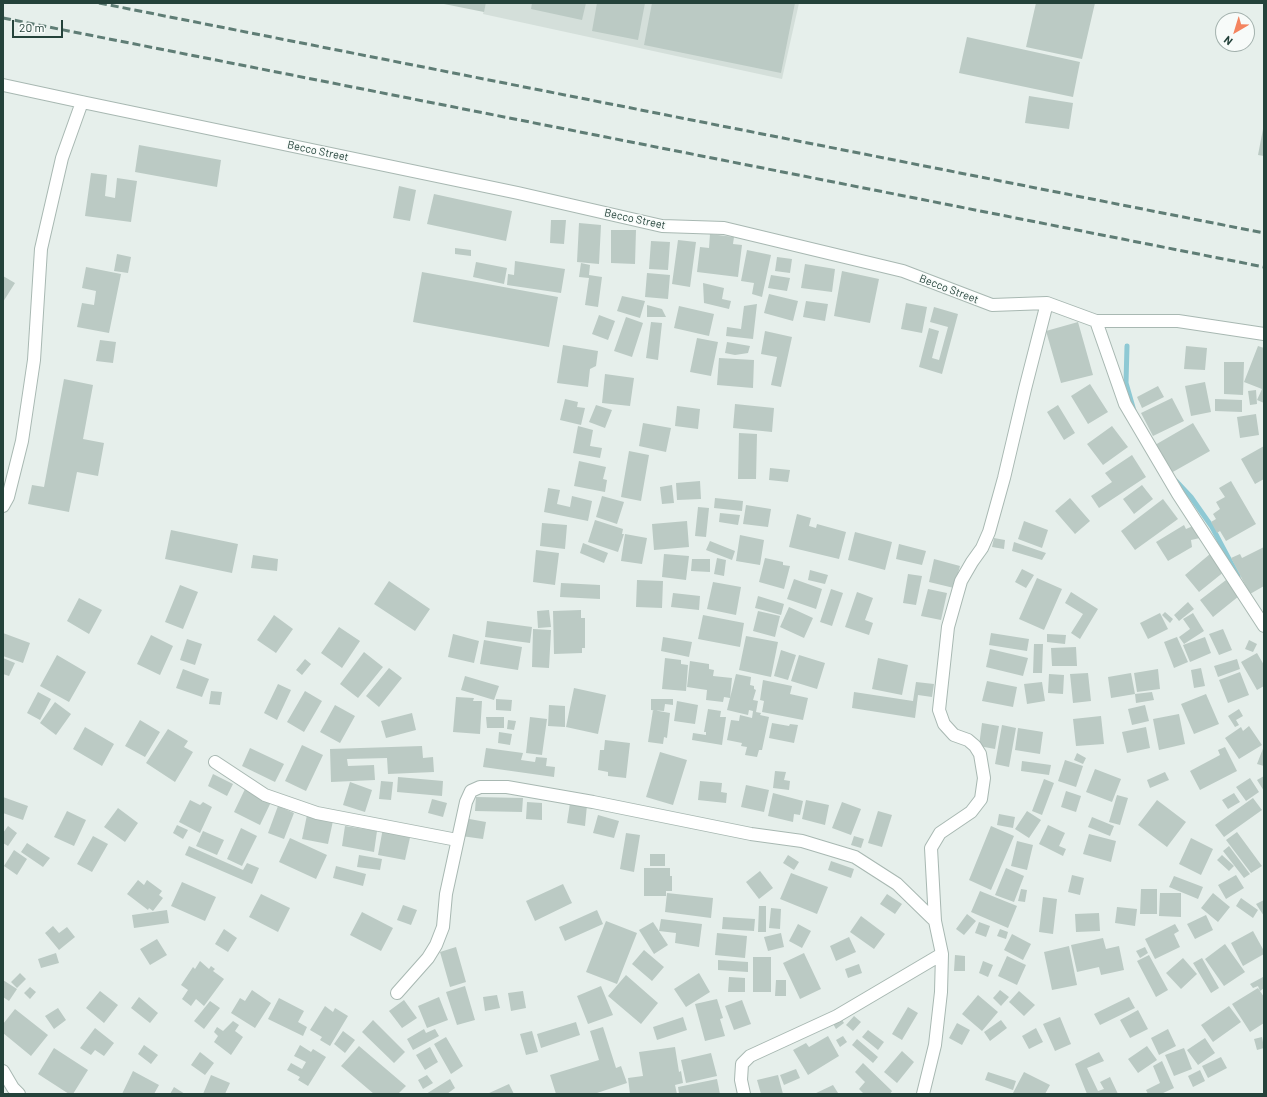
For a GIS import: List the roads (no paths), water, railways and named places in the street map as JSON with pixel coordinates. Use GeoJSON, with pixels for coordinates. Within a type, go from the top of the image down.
{"type":"FeatureCollection","features":[{"type":"Feature","properties":{"kind":"street","name":"Becco Street"},"geometry":{"type":"LineString","coordinates":[[3,85],[518,193],[662,226],[724,228],[903,271],[992,305],[1047,302],[1096,321],[1178,321],[1264,334]]}},
{"type":"Feature","properties":{"kind":"street"},"geometry":{"type":"LineString","coordinates":[[3,506],[8,497],[23,434],[34,360],[41,249],[62,158],[82,102]]}},
{"type":"Feature","properties":{"kind":"street"},"geometry":{"type":"LineString","coordinates":[[923,1094],[936,1046],[941,992],[942,954],[935,921],[931,848],[940,833],[971,812],[980,799],[984,778],[980,754],[975,746],[968,740],[954,735],[944,724],[939,710],[948,627],[961,581],[982,548],[989,532],[1004,478],[1047,302]]}},
{"type":"Feature","properties":{"kind":"street"},"geometry":{"type":"LineString","coordinates":[[1096,321],[1124,404],[1178,494],[1264,626]]}},
{"type":"Feature","properties":{"kind":"street"},"geometry":{"type":"LineString","coordinates":[[215,762],[265,794],[317,813],[457,840]]}},
{"type":"Feature","properties":{"kind":"street"},"geometry":{"type":"LineString","coordinates":[[397,993],[428,958],[436,945],[443,927],[446,894],[466,802],[471,792],[480,787],[507,786],[751,834],[802,841],[855,857],[896,884],[935,921]]}},
{"type":"Feature","properties":{"kind":"street"},"geometry":{"type":"LineString","coordinates":[[744,1094],[741,1080],[742,1064],[750,1056],[837,1016],[942,954]]}},
{"type":"Feature","properties":{"kind":"street"},"geometry":{"type":"LineString","coordinates":[[3,1071],[19,1094]]}},
{"type":"Feature","properties":{"kind":"waterway"},"geometry":{"type":"LineString","coordinates":[[1127,346],[1126,383],[1134,411]]}},
{"type":"Feature","properties":{"kind":"waterway"},"geometry":{"type":"LineString","coordinates":[[1176,481],[1191,497],[1212,527],[1238,576]]}},
{"type":"Feature","properties":{"kind":"railway"},"geometry":{"type":"LineString","coordinates":[[99,3],[1264,233]]}},
{"type":"Feature","properties":{"kind":"railway"},"geometry":{"type":"LineString","coordinates":[[3,18],[1264,267]]}}]}
